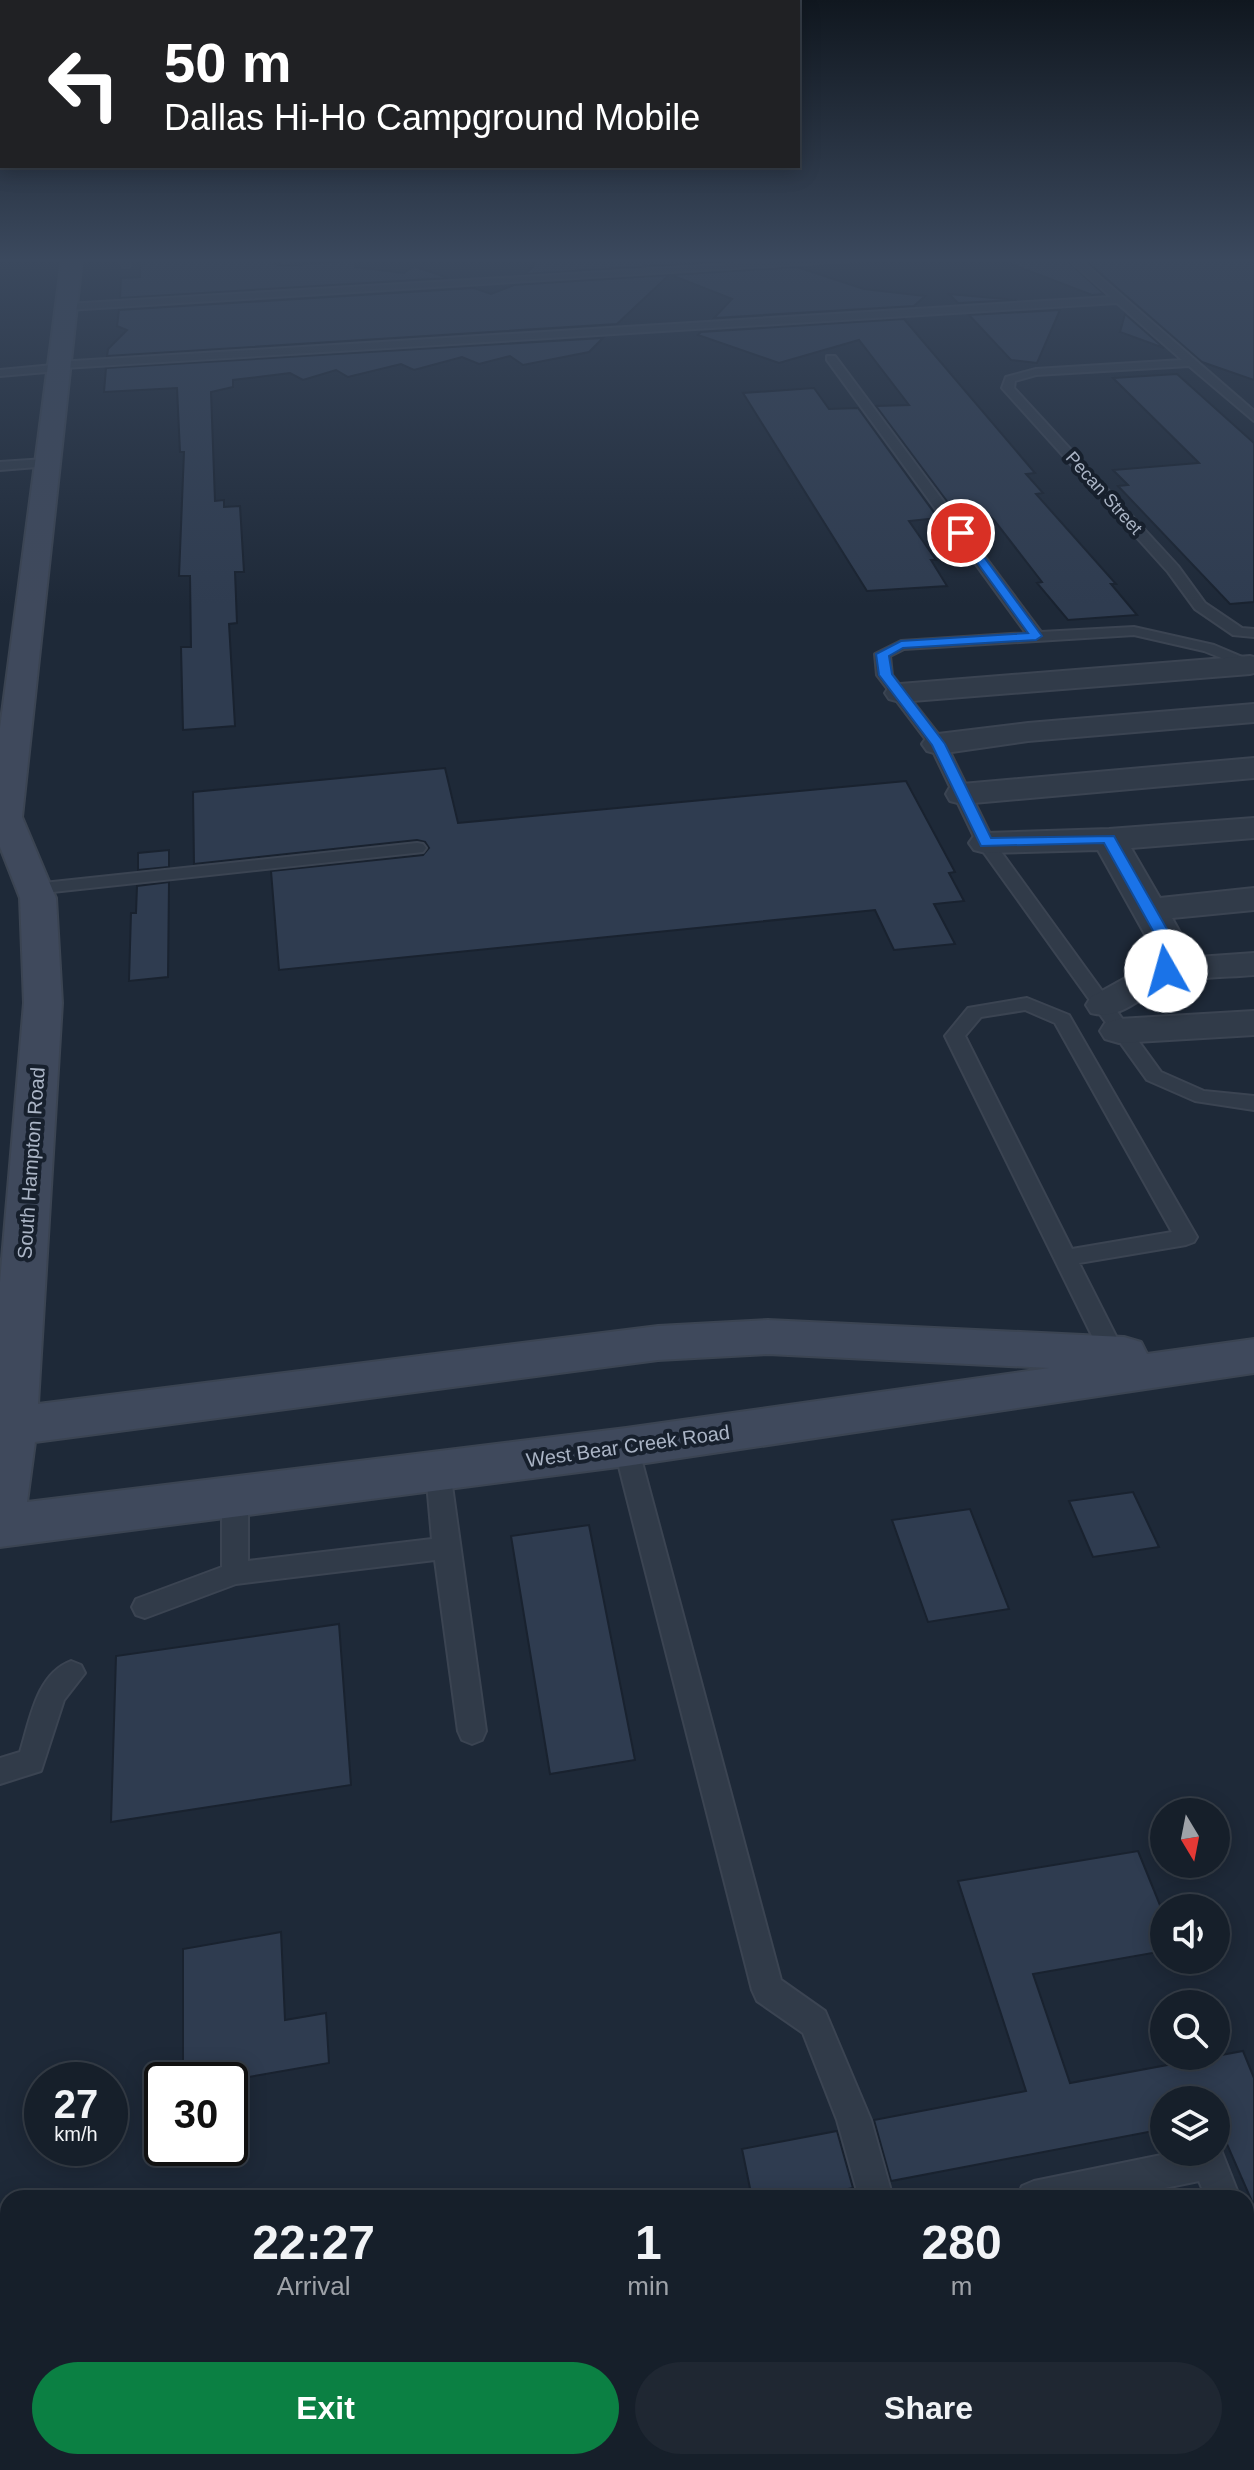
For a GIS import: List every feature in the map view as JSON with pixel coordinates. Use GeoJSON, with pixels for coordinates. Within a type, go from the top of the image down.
{"type":"FeatureCollection","features":[{"type":"Feature","properties":{"kind":"main road","name":"South Hampton Road"},"geometry":{"type":"LineString","coordinates":[[0,1515],[43,1003],[38,898],[3,826],[57,374]]}},
{"type":"Feature","properties":{"kind":"main road","name":"West Bear Creek Road"},"geometry":{"type":"LineString","coordinates":[[6,1427],[658,1343],[768,1337],[1113,1354],[1254,1355]]}},
{"type":"Feature","properties":{"kind":"main road","name":"West Bear Creek Road"},"geometry":{"type":"LineString","coordinates":[[0,1526],[626,1447],[1254,1355]]}},
{"type":"Feature","properties":{"kind":"street"},"geometry":{"type":"LineString","coordinates":[[900,693],[1252,666]]}},
{"type":"Feature","properties":{"kind":"street"},"geometry":{"type":"LineString","coordinates":[[1008,686],[1028,732]]}},
{"type":"Feature","properties":{"kind":"street"},"geometry":{"type":"LineString","coordinates":[[938,744],[1028,732],[1254,713]]}},
{"type":"Feature","properties":{"kind":"street"},"geometry":{"type":"LineString","coordinates":[[962,794],[1254,768]]}},
{"type":"Feature","properties":{"kind":"street"},"geometry":{"type":"LineString","coordinates":[[986,843],[1109,839],[1254,828]]}},
{"type":"Feature","properties":{"kind":"street"},"geometry":{"type":"LineString","coordinates":[[1109,839],[1165,938],[1166,971]]}},
{"type":"Feature","properties":{"kind":"street"},"geometry":{"type":"LineString","coordinates":[[1148,910],[1254,899]]}},
{"type":"Feature","properties":{"kind":"street"},"geometry":{"type":"LineString","coordinates":[[1112,1018],[1166,971],[1254,964]]}},
{"type":"Feature","properties":{"kind":"street"},"geometry":{"type":"LineString","coordinates":[[1112,1018],[1254,1023]]}},
{"type":"Feature","properties":{"kind":"lane"},"geometry":{"type":"LineString","coordinates":[[843,374],[1036,636]]}},
{"type":"Feature","properties":{"kind":"lane","name":"Pecan Street"},"geometry":{"type":"LineString","coordinates":[[1028,374],[1010,379],[1008,388],[1173,569],[1200,606],[1238,632],[1254,633]]}},
{"type":"Feature","properties":{"kind":"lane"},"geometry":{"type":"LineString","coordinates":[[1205,374],[1254,417]]}},
{"type":"Feature","properties":{"kind":"lane"},"geometry":{"type":"LineString","coordinates":[[0,466],[45,463]]}},
{"type":"Feature","properties":{"kind":"lane"},"geometry":{"type":"LineString","coordinates":[[1252,666],[1209,648],[1134,631],[901,645],[882,654],[885,675],[938,744],[986,843],[1154,1076],[1178,1092],[1225,1102],[1254,1103]]}},
{"type":"Feature","properties":{"kind":"lane"},"geometry":{"type":"LineString","coordinates":[[34,889],[417,848]]}},
{"type":"Feature","properties":{"kind":"lane"},"geometry":{"type":"LineString","coordinates":[[1065,1258],[1186,1237],[1062,1019],[1027,1004],[975,1012],[955,1036],[1065,1258],[1113,1354]]}},
{"type":"Feature","properties":{"kind":"lane"},"geometry":{"type":"LineString","coordinates":[[626,1447],[768,1990],[814,2022],[854,2120],[874,2190]]}},
{"type":"Feature","properties":{"kind":"lane"},"geometry":{"type":"LineString","coordinates":[[438,1471],[472,1731]]}},
{"type":"Feature","properties":{"kind":"lane"},"geometry":{"type":"LineString","coordinates":[[235,1497],[235,1573]]}},
{"type":"Feature","properties":{"kind":"lane"},"geometry":{"type":"LineString","coordinates":[[145,1607],[235,1573],[446,1547]]}},
{"type":"Feature","properties":{"kind":"lane"},"geometry":{"type":"LineString","coordinates":[[0,1771],[31,1762],[52,1694],[71,1673]]}},
{"type":"Feature","properties":{"kind":"lane"},"geometry":{"type":"LineString","coordinates":[[1073,2190],[1209,2162],[1220,2190]]}},
{"type":"Feature","properties":{"kind":"building"},"geometry":{"type":"Polygon","coordinates":[[[105,374],[280,374],[233,380],[233,387],[211,392],[215,501],[224,500],[224,507],[240,506],[244,572],[235,572],[237,623],[229,624],[235,726],[183,730],[181,647],[191,647],[190,576],[179,576],[184,452],[180,452],[177,388],[104,392],[105,374]]]}},
{"type":"Feature","properties":{"kind":"building"},"geometry":{"type":"Polygon","coordinates":[[[292,374],[322,374],[303,380],[292,374]]]}},
{"type":"Feature","properties":{"kind":"building"},"geometry":{"type":"Polygon","coordinates":[[[885,374],[951,374],[1035,473],[1026,474],[1043,493],[1036,494],[1116,584],[1111,584],[1137,615],[1068,620],[1037,583],[1042,582],[994,520],[985,512],[958,516],[876,406],[909,405],[885,374]]]}},
{"type":"Feature","properties":{"kind":"building"},"geometry":{"type":"Polygon","coordinates":[[[1177,374],[1254,443],[1254,602],[1230,604],[1118,486],[1128,485],[1113,470],[1199,463],[1113,378],[1177,374]]]}},
{"type":"Feature","properties":{"kind":"building"},"geometry":{"type":"Polygon","coordinates":[[[1237,374],[1254,374],[1254,380],[1237,374]]]}},
{"type":"Feature","properties":{"kind":"building"},"geometry":{"type":"Polygon","coordinates":[[[814,388],[829,409],[858,408],[938,518],[909,521],[936,560],[931,560],[947,586],[867,591],[743,393],[814,388]]]}},
{"type":"Feature","properties":{"kind":"building"},"geometry":{"type":"Polygon","coordinates":[[[445,768],[458,823],[906,781],[955,872],[949,873],[964,901],[934,904],[955,944],[894,950],[875,910],[279,970],[271,871],[423,855],[429,848],[425,842],[417,840],[194,864],[193,792],[445,768]]]}},
{"type":"Feature","properties":{"kind":"building"},"geometry":{"type":"Polygon","coordinates":[[[169,850],[169,867],[138,870],[138,853],[169,850]]]}},
{"type":"Feature","properties":{"kind":"building"},"geometry":{"type":"Polygon","coordinates":[[[169,882],[168,977],[129,981],[131,913],[136,913],[137,886],[169,882]]]}},
{"type":"Feature","properties":{"kind":"building"},"geometry":{"type":"Polygon","coordinates":[[[1133,1492],[1159,1547],[1093,1557],[1069,1501],[1133,1492]]]}},
{"type":"Feature","properties":{"kind":"building"},"geometry":{"type":"Polygon","coordinates":[[[970,1509],[1009,1609],[928,1622],[892,1520],[970,1509]]]}},
{"type":"Feature","properties":{"kind":"building"},"geometry":{"type":"Polygon","coordinates":[[[589,1525],[635,1760],[550,1774],[511,1536],[589,1525]]]}},
{"type":"Feature","properties":{"kind":"building"},"geometry":{"type":"Polygon","coordinates":[[[339,1624],[351,1785],[111,1822],[116,1656],[339,1624]]]}},
{"type":"Feature","properties":{"kind":"building"},"geometry":{"type":"Polygon","coordinates":[[[1138,1851],[1155,1894],[1150,1894],[1150,1953],[1033,1974],[1070,2083],[1150,2068],[1230,2070],[1230,2053],[1243,2051],[1254,2078],[1254,2190],[1247,2190],[1230,2151],[1230,2086],[1150,2086],[1150,2132],[891,2181],[874,2120],[1026,2091],[958,1881],[1138,1851]]]}},
{"type":"Feature","properties":{"kind":"building"},"geometry":{"type":"Polygon","coordinates":[[[281,1932],[285,2020],[326,2013],[329,2063],[248,2077],[248,2062],[183,2062],[183,1949],[281,1932]]]}},
{"type":"Feature","properties":{"kind":"building"},"geometry":{"type":"Polygon","coordinates":[[[837,2131],[853,2188],[750,2190],[742,2149],[837,2131]]]}},
{"type":"Feature","properties":{"kind":"route"},"geometry":{"type":"LineString","coordinates":[[961,533],[1036,636],[901,645],[882,654],[885,675],[938,744],[986,843],[1109,839],[1165,938],[1166,971]]}}]}
